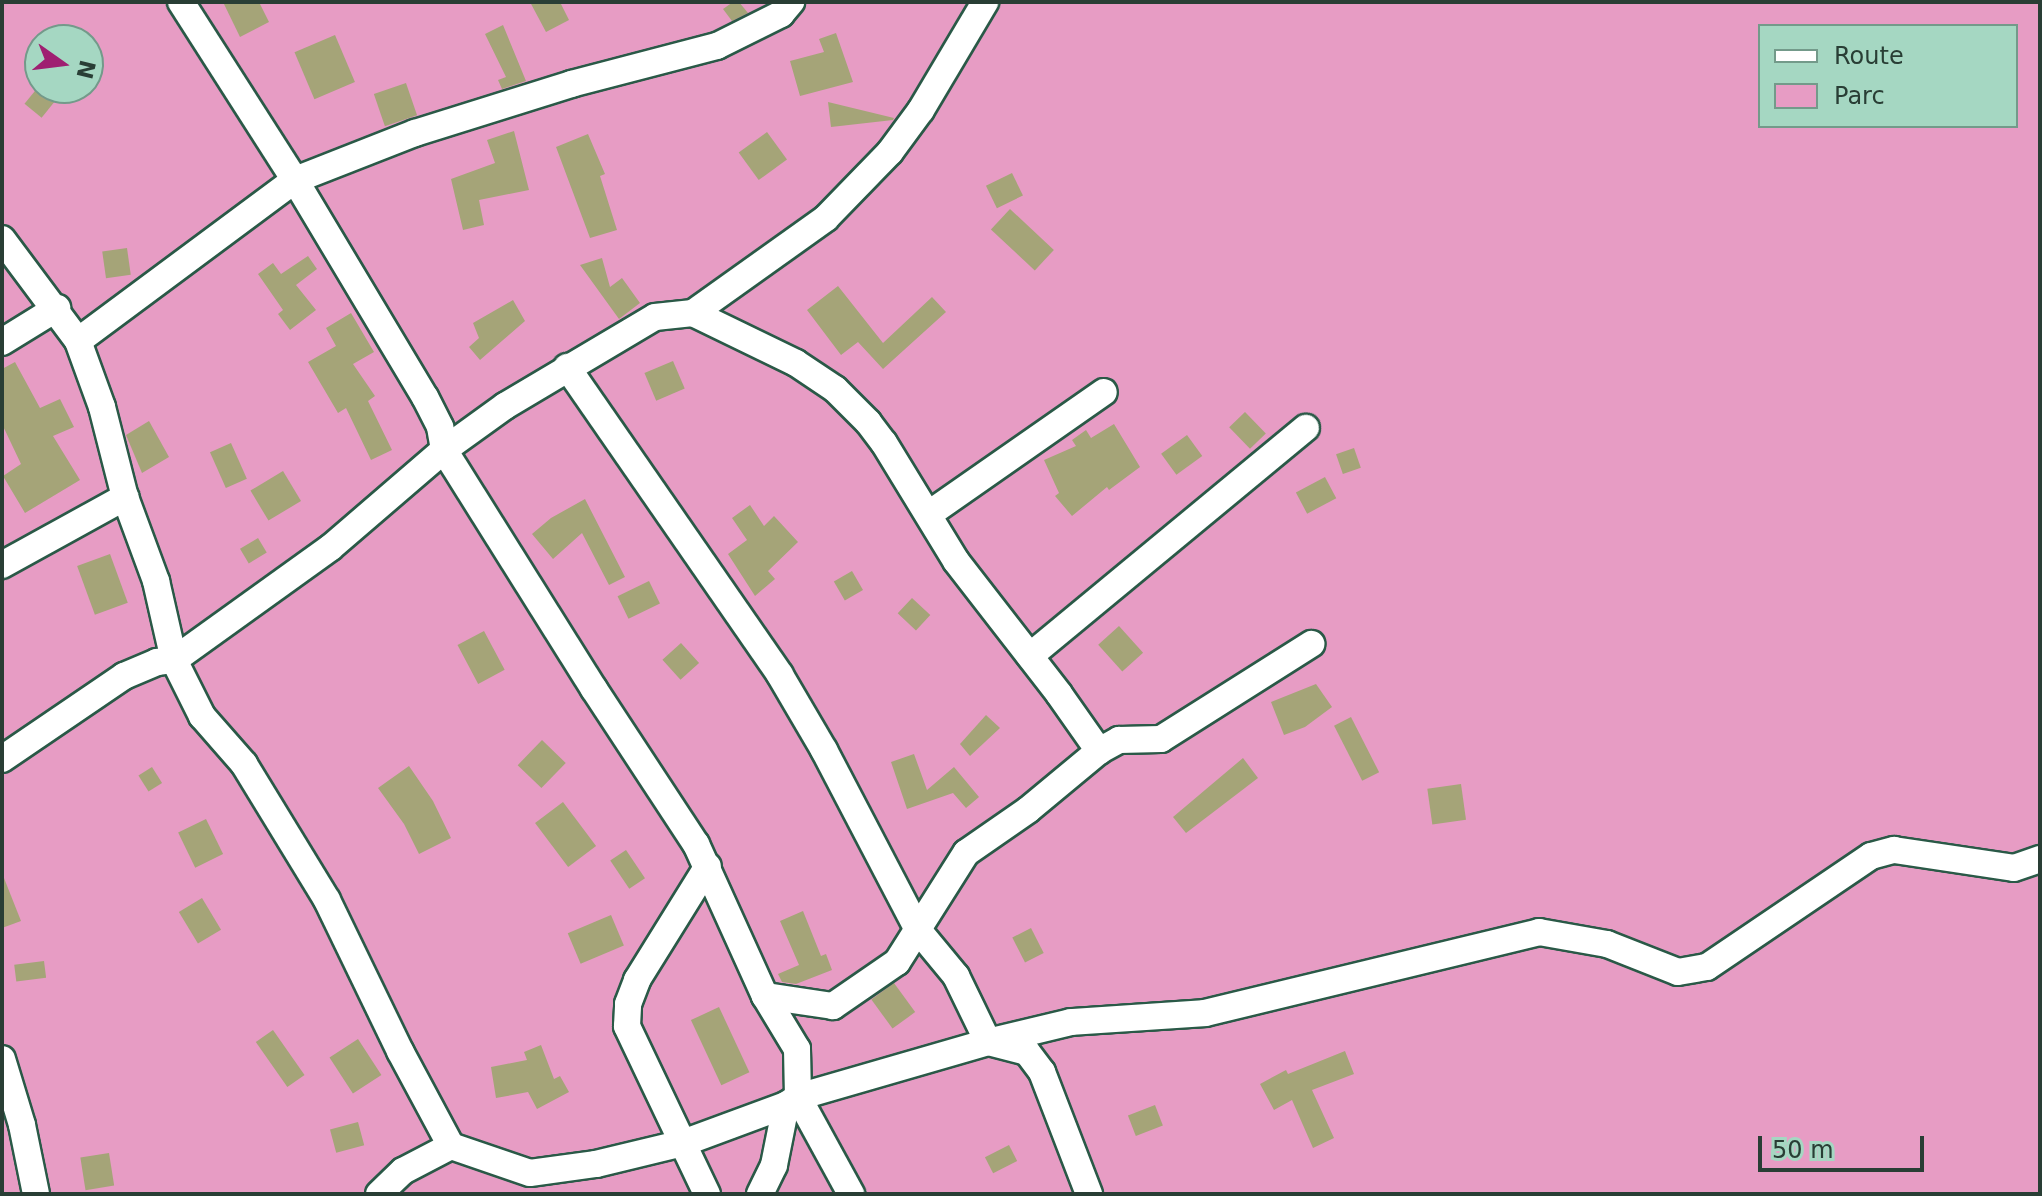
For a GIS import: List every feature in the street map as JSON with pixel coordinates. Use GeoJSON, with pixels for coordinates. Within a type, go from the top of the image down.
{"type":"FeatureCollection","features":[{"type":"Feature","properties":{"kind":"street"},"geometry":{"type":"LineString","coordinates":[[181,2],[295,180],[425,397],[440,427],[444,450],[708,866],[765,996],[797,1049],[792,1101],[774,1165],[760,1194]]}},
{"type":"Feature","properties":{"kind":"street"},"geometry":{"type":"LineString","coordinates":[[78,341],[295,180],[415,133],[571,84],[717,46],[781,14],[791,2]]}},
{"type":"Feature","properties":{"kind":"street"},"geometry":{"type":"LineString","coordinates":[[2,759],[124,676],[157,662],[174,660],[330,548],[444,450],[505,406],[655,317],[693,313],[826,218],[852,193],[921,110],[985,2]]}},
{"type":"Feature","properties":{"kind":"street"},"geometry":{"type":"LineString","coordinates":[[2,239],[57,308],[78,341],[102,407],[125,497],[156,581],[174,660],[202,716],[244,764],[327,900],[400,1051],[451,1146],[534,1184],[596,1164],[683,1143],[792,1101],[988,1042],[1071,1022],[1205,1013],[1539,932],[1607,944],[1678,972],[1707,967],[1732,953],[1871,856],[1894,850],[2014,868],[2040,859]]}},
{"type":"Feature","properties":{"kind":"street"},"geometry":{"type":"LineString","coordinates":[[2,342],[57,308]]}},
{"type":"Feature","properties":{"kind":"street"},"geometry":{"type":"LineString","coordinates":[[693,313],[796,363],[835,389],[884,443],[956,561],[1099,751]]}},
{"type":"Feature","properties":{"kind":"street"},"geometry":{"type":"LineString","coordinates":[[567,367],[780,675],[824,750],[918,930],[956,976],[988,1042],[1027,1052],[1042,1072],[1089,1194]]}},
{"type":"Feature","properties":{"kind":"street"},"geometry":{"type":"LineString","coordinates":[[929,514],[1104,392]]}},
{"type":"Feature","properties":{"kind":"street"},"geometry":{"type":"LineString","coordinates":[[1030,656],[1306,428]]}},
{"type":"Feature","properties":{"kind":"street"},"geometry":{"type":"LineString","coordinates":[[2,565],[125,497]]}},
{"type":"Feature","properties":{"kind":"street"},"geometry":{"type":"LineString","coordinates":[[765,996],[833,1006],[897,962],[966,853],[1028,810],[1099,751],[1119,740],[1161,739],[1311,644]]}},
{"type":"Feature","properties":{"kind":"street"},"geometry":{"type":"LineString","coordinates":[[707,1194],[627,1026],[628,1004],[637,980],[708,866]]}},
{"type":"Feature","properties":{"kind":"street"},"geometry":{"type":"LineString","coordinates":[[2,1059],[22,1125],[36,1194]]}},
{"type":"Feature","properties":{"kind":"street"},"geometry":{"type":"LineString","coordinates":[[792,1101],[851,1194]]}},
{"type":"Feature","properties":{"kind":"street"},"geometry":{"type":"LineString","coordinates":[[379,1194],[403,1171],[451,1146]]}},
{"type":"Feature","properties":{"kind":"green space"},"geometry":{"type":"Polygon","coordinates":[[[2,2],[2040,2],[2040,1194],[2,1194],[2,2]]]}},
{"type":"Feature","properties":{"kind":"building"},"geometry":{"type":"Polygon","coordinates":[[[223,2],[259,2],[269,22],[240,37],[223,2]]]}},
{"type":"Feature","properties":{"kind":"building"},"geometry":{"type":"Polygon","coordinates":[[[530,2],[560,2],[569,20],[546,32],[530,2]]]}},
{"type":"Feature","properties":{"kind":"building"},"geometry":{"type":"Polygon","coordinates":[[[733,2],[739,2],[748,13],[732,21],[723,9],[733,2]]]}},
{"type":"Feature","properties":{"kind":"building"},"geometry":{"type":"Polygon","coordinates":[[[503,25],[526,81],[502,89],[498,80],[506,77],[485,34],[503,25]]]}},
{"type":"Feature","properties":{"kind":"building"},"geometry":{"type":"Polygon","coordinates":[[[836,33],[853,82],[800,96],[790,61],[824,52],[819,39],[836,33]]]}},
{"type":"Feature","properties":{"kind":"building"},"geometry":{"type":"Polygon","coordinates":[[[335,35],[355,82],[314,99],[294,52],[335,35]]]}},
{"type":"Feature","properties":{"kind":"building"},"geometry":{"type":"Polygon","coordinates":[[[406,83],[417,115],[385,126],[374,94],[406,83]]]}},
{"type":"Feature","properties":{"kind":"building"},"geometry":{"type":"Polygon","coordinates":[[[828,102],[894,118],[831,127],[828,102]]]}},
{"type":"Feature","properties":{"kind":"building"},"geometry":{"type":"Polygon","coordinates":[[[25,104],[53,104],[42,118],[25,104]]]}},
{"type":"Feature","properties":{"kind":"building"},"geometry":{"type":"Polygon","coordinates":[[[514,131],[529,190],[479,200],[484,225],[463,230],[451,179],[495,163],[487,140],[514,131]]]}},
{"type":"Feature","properties":{"kind":"building"},"geometry":{"type":"Polygon","coordinates":[[[767,132],[787,160],[759,180],[739,153],[767,132]]]}},
{"type":"Feature","properties":{"kind":"building"},"geometry":{"type":"Polygon","coordinates":[[[588,134],[605,174],[600,176],[617,230],[590,238],[556,147],[588,134]]]}},
{"type":"Feature","properties":{"kind":"building"},"geometry":{"type":"Polygon","coordinates":[[[1012,173],[1023,195],[997,208],[986,186],[1012,173]]]}},
{"type":"Feature","properties":{"kind":"building"},"geometry":{"type":"Polygon","coordinates":[[[1010,209],[1054,250],[1035,270],[991,229],[1010,209]]]}},
{"type":"Feature","properties":{"kind":"building"},"geometry":{"type":"Polygon","coordinates":[[[127,248],[131,275],[106,278],[102,251],[127,248]]]}},
{"type":"Feature","properties":{"kind":"building"},"geometry":{"type":"Polygon","coordinates":[[[308,256],[317,269],[296,285],[316,310],[290,330],[278,314],[283,310],[258,274],[273,263],[281,274],[308,256]]]}},
{"type":"Feature","properties":{"kind":"building"},"geometry":{"type":"Polygon","coordinates":[[[602,258],[610,287],[622,278],[640,303],[619,319],[580,265],[602,258]]]}},
{"type":"Feature","properties":{"kind":"building"},"geometry":{"type":"Polygon","coordinates":[[[838,286],[883,343],[932,297],[946,312],[883,369],[858,342],[841,355],[807,310],[838,286]]]}},
{"type":"Feature","properties":{"kind":"building"},"geometry":{"type":"Polygon","coordinates":[[[513,300],[525,321],[480,360],[469,347],[479,338],[473,323],[513,300]]]}},
{"type":"Feature","properties":{"kind":"building"},"geometry":{"type":"Polygon","coordinates":[[[351,313],[374,352],[353,364],[375,396],[368,401],[392,450],[371,460],[346,408],[338,413],[308,362],[336,346],[326,328],[351,313]]]}},
{"type":"Feature","properties":{"kind":"building"},"geometry":{"type":"Polygon","coordinates":[[[673,361],[685,389],[656,401],[644,373],[673,361]]]}},
{"type":"Feature","properties":{"kind":"building"},"geometry":{"type":"Polygon","coordinates":[[[15,362],[40,408],[60,399],[74,427],[53,436],[80,480],[25,513],[3,476],[21,464],[2,424],[2,369],[15,362]]]}},
{"type":"Feature","properties":{"kind":"building"},"geometry":{"type":"Polygon","coordinates":[[[1245,412],[1266,434],[1250,449],[1229,427],[1245,412]]]}},
{"type":"Feature","properties":{"kind":"building"},"geometry":{"type":"Polygon","coordinates":[[[149,421],[169,457],[142,473],[126,435],[149,421]]]}},
{"type":"Feature","properties":{"kind":"building"},"geometry":{"type":"Polygon","coordinates":[[[1114,424],[1140,467],[1109,490],[1107,487],[1072,516],[1055,496],[1059,493],[1044,460],[1076,446],[1072,440],[1086,430],[1091,438],[1114,424]]]}},
{"type":"Feature","properties":{"kind":"building"},"geometry":{"type":"Polygon","coordinates":[[[1187,435],[1202,456],[1176,475],[1161,454],[1187,435]]]}},
{"type":"Feature","properties":{"kind":"building"},"geometry":{"type":"Polygon","coordinates":[[[231,443],[247,479],[226,488],[210,452],[231,443]]]}},
{"type":"Feature","properties":{"kind":"building"},"geometry":{"type":"Polygon","coordinates":[[[1354,448],[1361,468],[1343,474],[1336,454],[1354,448]]]}},
{"type":"Feature","properties":{"kind":"building"},"geometry":{"type":"Polygon","coordinates":[[[283,471],[301,501],[268,521],[250,491],[283,471]]]}},
{"type":"Feature","properties":{"kind":"building"},"geometry":{"type":"Polygon","coordinates":[[[1325,477],[1336,498],[1307,514],[1296,492],[1325,477]]]}},
{"type":"Feature","properties":{"kind":"building"},"geometry":{"type":"Polygon","coordinates":[[[585,499],[625,577],[609,585],[582,533],[553,559],[532,534],[551,518],[585,499]]]}},
{"type":"Feature","properties":{"kind":"building"},"geometry":{"type":"Polygon","coordinates":[[[750,505],[764,526],[774,516],[798,542],[768,571],[775,579],[755,596],[728,554],[747,540],[732,518],[750,505]]]}},
{"type":"Feature","properties":{"kind":"building"},"geometry":{"type":"Polygon","coordinates":[[[258,538],[267,553],[249,563],[240,549],[258,538]]]}},
{"type":"Feature","properties":{"kind":"building"},"geometry":{"type":"Polygon","coordinates":[[[110,554],[128,603],[95,615],[77,566],[110,554]]]}},
{"type":"Feature","properties":{"kind":"building"},"geometry":{"type":"Polygon","coordinates":[[[852,571],[863,590],[845,601],[834,582],[852,571]]]}},
{"type":"Feature","properties":{"kind":"building"},"geometry":{"type":"Polygon","coordinates":[[[649,581],[660,603],[629,619],[618,596],[649,581]]]}},
{"type":"Feature","properties":{"kind":"building"},"geometry":{"type":"Polygon","coordinates":[[[912,598],[930,615],[916,630],[898,613],[912,598]]]}},
{"type":"Feature","properties":{"kind":"building"},"geometry":{"type":"Polygon","coordinates":[[[1119,626],[1143,653],[1122,671],[1098,645],[1119,626]]]}},
{"type":"Feature","properties":{"kind":"building"},"geometry":{"type":"Polygon","coordinates":[[[484,631],[505,670],[478,684],[458,645],[484,631]]]}},
{"type":"Feature","properties":{"kind":"building"},"geometry":{"type":"Polygon","coordinates":[[[681,643],[699,663],[680,680],[662,660],[681,643]]]}},
{"type":"Feature","properties":{"kind":"building"},"geometry":{"type":"Polygon","coordinates":[[[1316,684],[1332,707],[1305,727],[1284,735],[1271,702],[1316,684]]]}},
{"type":"Feature","properties":{"kind":"building"},"geometry":{"type":"Polygon","coordinates":[[[986,715],[1000,728],[970,756],[960,744],[986,715]]]}},
{"type":"Feature","properties":{"kind":"building"},"geometry":{"type":"Polygon","coordinates":[[[1351,717],[1379,772],[1362,781],[1334,726],[1351,717]]]}},
{"type":"Feature","properties":{"kind":"building"},"geometry":{"type":"Polygon","coordinates":[[[542,740],[566,763],[541,788],[518,765],[542,740]]]}},
{"type":"Feature","properties":{"kind":"building"},"geometry":{"type":"Polygon","coordinates":[[[914,754],[927,790],[954,767],[979,797],[966,808],[953,793],[907,809],[891,762],[914,754]]]}},
{"type":"Feature","properties":{"kind":"building"},"geometry":{"type":"Polygon","coordinates":[[[1243,758],[1258,778],[1186,833],[1173,817],[1243,758]]]}},
{"type":"Feature","properties":{"kind":"building"},"geometry":{"type":"Polygon","coordinates":[[[409,766],[433,801],[451,838],[419,854],[404,824],[378,788],[409,766]]]}},
{"type":"Feature","properties":{"kind":"building"},"geometry":{"type":"Polygon","coordinates":[[[152,767],[162,783],[148,792],[138,775],[152,767]]]}},
{"type":"Feature","properties":{"kind":"building"},"geometry":{"type":"Polygon","coordinates":[[[1461,784],[1466,820],[1432,824],[1427,789],[1461,784]]]}},
{"type":"Feature","properties":{"kind":"building"},"geometry":{"type":"Polygon","coordinates":[[[563,802],[596,846],[568,867],[535,823],[563,802]]]}},
{"type":"Feature","properties":{"kind":"building"},"geometry":{"type":"Polygon","coordinates":[[[206,819],[223,854],[195,868],[178,833],[206,819]]]}},
{"type":"Feature","properties":{"kind":"building"},"geometry":{"type":"Polygon","coordinates":[[[626,850],[645,878],[629,889],[610,861],[626,850]]]}},
{"type":"Feature","properties":{"kind":"building"},"geometry":{"type":"Polygon","coordinates":[[[2,873],[21,921],[2,928],[2,873]]]}},
{"type":"Feature","properties":{"kind":"building"},"geometry":{"type":"Polygon","coordinates":[[[202,898],[221,930],[198,944],[179,912],[202,898]]]}},
{"type":"Feature","properties":{"kind":"building"},"geometry":{"type":"Polygon","coordinates":[[[803,911],[821,956],[826,954],[832,970],[796,984],[782,982],[778,974],[799,965],[780,921],[803,911]]]}},
{"type":"Feature","properties":{"kind":"building"},"geometry":{"type":"Polygon","coordinates":[[[611,915],[624,945],[581,964],[568,933],[611,915]]]}},
{"type":"Feature","properties":{"kind":"building"},"geometry":{"type":"Polygon","coordinates":[[[1031,928],[1044,953],[1025,962],[1012,938],[1031,928]]]}},
{"type":"Feature","properties":{"kind":"building"},"geometry":{"type":"Polygon","coordinates":[[[44,961],[46,978],[16,982],[14,965],[44,961]]]}},
{"type":"Feature","properties":{"kind":"building"},"geometry":{"type":"Polygon","coordinates":[[[894,983],[915,1012],[893,1029],[871,999],[894,983]]]}},
{"type":"Feature","properties":{"kind":"building"},"geometry":{"type":"Polygon","coordinates":[[[719,1007],[749,1072],[721,1085],[691,1020],[719,1007]]]}},
{"type":"Feature","properties":{"kind":"building"},"geometry":{"type":"Polygon","coordinates":[[[273,1030],[305,1075],[287,1087],[256,1042],[273,1030]]]}},
{"type":"Feature","properties":{"kind":"building"},"geometry":{"type":"Polygon","coordinates":[[[358,1039],[381,1075],[353,1094],[329,1058],[358,1039]]]}},
{"type":"Feature","properties":{"kind":"building"},"geometry":{"type":"Polygon","coordinates":[[[541,1045],[554,1079],[560,1076],[569,1092],[537,1109],[528,1092],[496,1098],[491,1067],[527,1060],[524,1052],[541,1045]]]}},
{"type":"Feature","properties":{"kind":"building"},"geometry":{"type":"Polygon","coordinates":[[[1345,1051],[1354,1074],[1312,1090],[1334,1138],[1313,1148],[1292,1100],[1274,1110],[1260,1084],[1286,1070],[1288,1074],[1345,1051]]]}},
{"type":"Feature","properties":{"kind":"building"},"geometry":{"type":"Polygon","coordinates":[[[1155,1105],[1163,1126],[1136,1136],[1128,1115],[1155,1105]]]}},
{"type":"Feature","properties":{"kind":"building"},"geometry":{"type":"Polygon","coordinates":[[[358,1122],[364,1145],[336,1153],[330,1130],[358,1122]]]}},
{"type":"Feature","properties":{"kind":"building"},"geometry":{"type":"Polygon","coordinates":[[[1009,1145],[1017,1161],[993,1173],[985,1157],[1009,1145]]]}},
{"type":"Feature","properties":{"kind":"building"},"geometry":{"type":"Polygon","coordinates":[[[109,1153],[114,1186],[86,1190],[80,1158],[109,1153]]]}}]}
